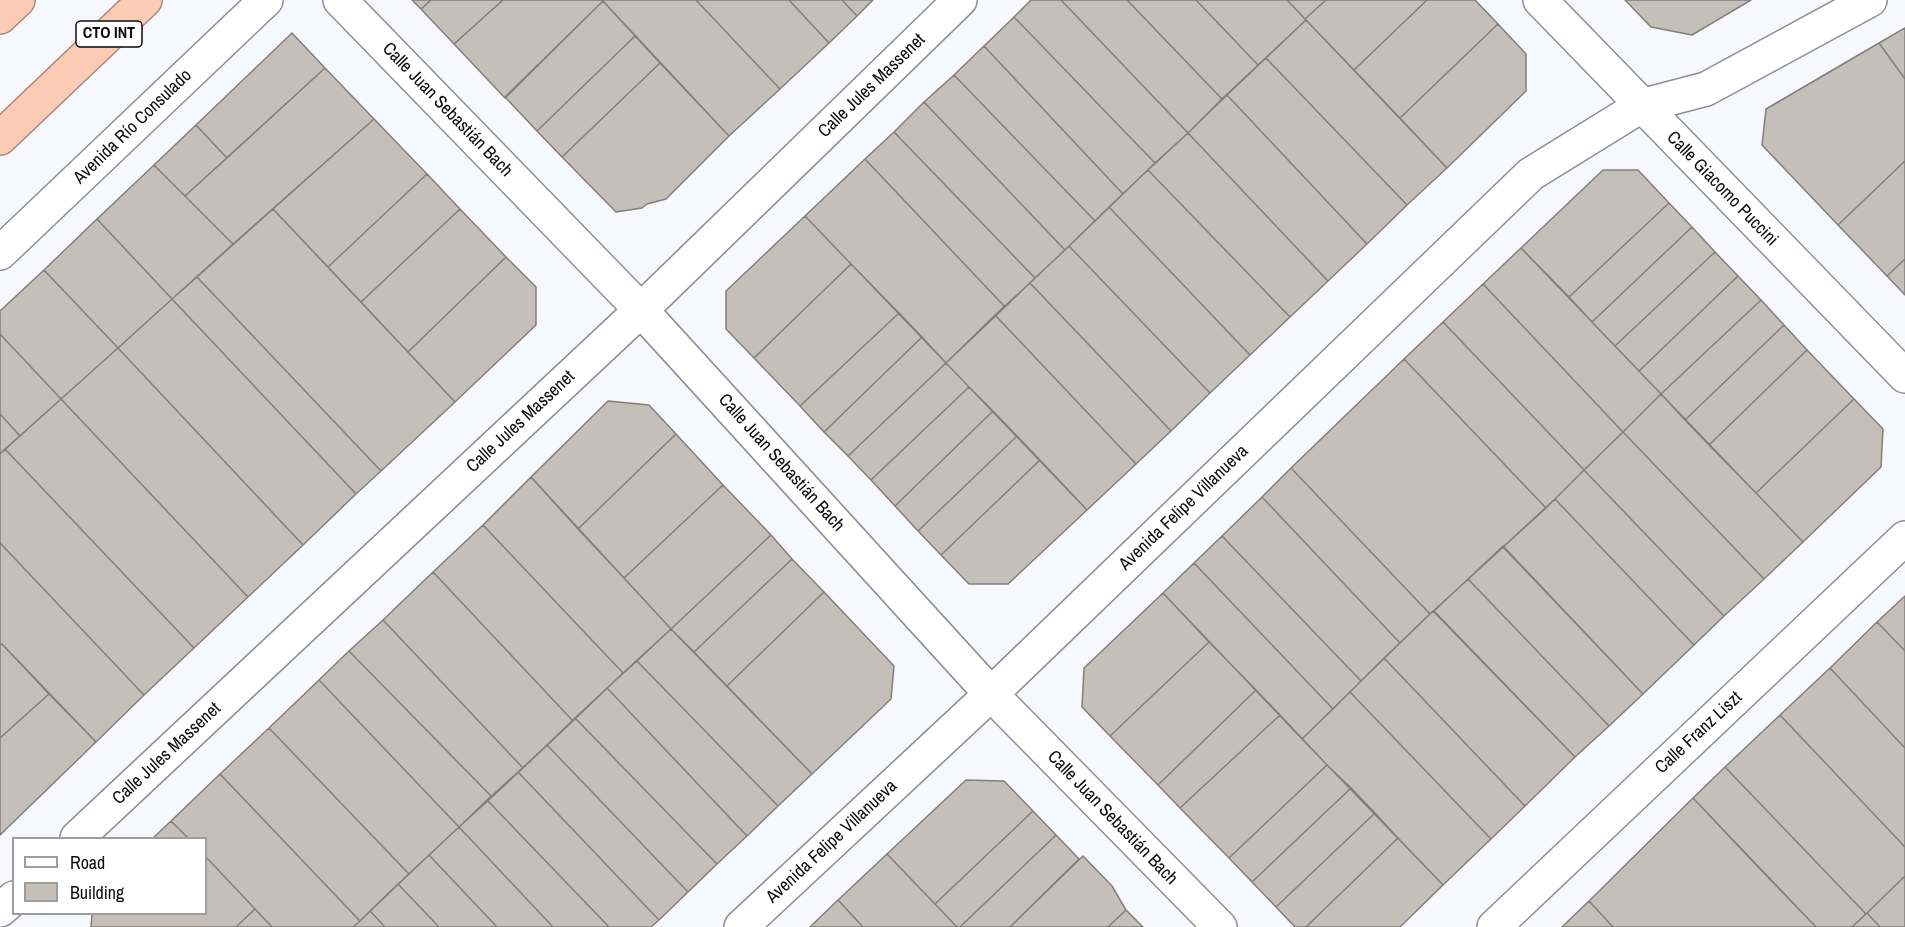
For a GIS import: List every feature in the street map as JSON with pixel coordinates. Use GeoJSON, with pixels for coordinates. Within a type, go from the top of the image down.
{"type":"FeatureCollection","features":[{"type":"Feature","properties":{"kind":"highway","name":"CTO INT"},"geometry":{"type":"LineString","coordinates":[[0,138],[145,0]]}},
{"type":"Feature","properties":{"kind":"street","name":"Avenida Río Consulado"},"geometry":{"type":"LineString","coordinates":[[0,253],[266,0]]}},
{"type":"Feature","properties":{"kind":"street","name":"Calle Juan Sebastián Bach"},"geometry":{"type":"LineString","coordinates":[[340,0],[641,310],[991,694],[1220,927]]}},
{"type":"Feature","properties":{"kind":"street","name":"Calle Jules Massenet"},"geometry":{"type":"LineString","coordinates":[[78,837],[641,310],[960,0]]}},
{"type":"Feature","properties":{"kind":"street","name":"Calle Giacomo Puccini"},"geometry":{"type":"LineString","coordinates":[[1540,0],[1905,376]]}},
{"type":"Feature","properties":{"kind":"street","name":"Avenida Felipe Villanueva"},"geometry":{"type":"LineString","coordinates":[[741,927],[991,694],[1531,174],[1641,106],[1706,89],[1870,0]]}},
{"type":"Feature","properties":{"kind":"street","name":"Calle Franz Liszt"},"geometry":{"type":"LineString","coordinates":[[1494,927],[1905,538]]}},
{"type":"Feature","properties":{"kind":"street"},"geometry":{"type":"LineString","coordinates":[[0,910],[12,900]]}},
{"type":"Feature","properties":{"kind":"building"},"geometry":{"type":"Polygon","coordinates":[[[412,0],[431,0],[421,9],[412,0]]]}},
{"type":"Feature","properties":{"kind":"building"},"geometry":{"type":"Polygon","coordinates":[[[431,0],[503,0],[454,44],[421,9],[431,0]]]}},
{"type":"Feature","properties":{"kind":"building"},"geometry":{"type":"Polygon","coordinates":[[[503,0],[603,1],[505,98],[454,44],[503,0]]]}},
{"type":"Feature","properties":{"kind":"building"},"geometry":{"type":"Polygon","coordinates":[[[602,0],[696,0],[780,89],[729,136],[602,0]]]}},
{"type":"Feature","properties":{"kind":"building"},"geometry":{"type":"Polygon","coordinates":[[[696,0],[789,0],[829,43],[780,89],[696,0]]]}},
{"type":"Feature","properties":{"kind":"building"},"geometry":{"type":"Polygon","coordinates":[[[789,0],[842,0],[857,16],[829,43],[789,0]]]}},
{"type":"Feature","properties":{"kind":"building"},"geometry":{"type":"Polygon","coordinates":[[[842,0],[873,0],[857,16],[842,0]]]}},
{"type":"Feature","properties":{"kind":"building"},"geometry":{"type":"Polygon","coordinates":[[[1031,0],[1061,0],[1188,133],[1155,163],[1014,17],[1031,0]]]}},
{"type":"Feature","properties":{"kind":"building"},"geometry":{"type":"Polygon","coordinates":[[[1061,0],[1127,0],[1222,99],[1188,133],[1061,0]]]}},
{"type":"Feature","properties":{"kind":"building"},"geometry":{"type":"Polygon","coordinates":[[[1127,0],[1196,0],[1258,65],[1222,99],[1127,0]]]}},
{"type":"Feature","properties":{"kind":"building"},"geometry":{"type":"Polygon","coordinates":[[[1196,0],[1287,0],[1306,20],[1258,65],[1196,0]]]}},
{"type":"Feature","properties":{"kind":"building"},"geometry":{"type":"Polygon","coordinates":[[[1287,0],[1326,0],[1305,19],[1287,0]]]}},
{"type":"Feature","properties":{"kind":"building"},"geometry":{"type":"Polygon","coordinates":[[[1326,0],[1427,0],[1354,70],[1305,19],[1326,0]]]}},
{"type":"Feature","properties":{"kind":"building"},"geometry":{"type":"Polygon","coordinates":[[[1427,0],[1475,0],[1498,24],[1400,118],[1354,70],[1427,0]]]}},
{"type":"Feature","properties":{"kind":"building"},"geometry":{"type":"Polygon","coordinates":[[[1625,0],[1751,0],[1692,35],[1651,27],[1625,0]]]}},
{"type":"Feature","properties":{"kind":"building"},"geometry":{"type":"Polygon","coordinates":[[[603,1],[635,36],[537,131],[505,97],[603,1]]]}},
{"type":"Feature","properties":{"kind":"building"},"geometry":{"type":"Polygon","coordinates":[[[1014,17],[1155,163],[1123,194],[984,46],[1014,17]]]}},
{"type":"Feature","properties":{"kind":"building"},"geometry":{"type":"Polygon","coordinates":[[[1306,20],[1447,168],[1407,205],[1266,58],[1306,20]]]}},
{"type":"Feature","properties":{"kind":"building"},"geometry":{"type":"Polygon","coordinates":[[[1498,24],[1526,54],[1526,91],[1447,168],[1400,118],[1498,24]]]}},
{"type":"Feature","properties":{"kind":"building"},"geometry":{"type":"Polygon","coordinates":[[[1905,28],[1905,79],[1879,43],[1905,28]]]}},
{"type":"Feature","properties":{"kind":"building"},"geometry":{"type":"Polygon","coordinates":[[[292,33],[325,68],[227,158],[196,125],[292,33]]]}},
{"type":"Feature","properties":{"kind":"building"},"geometry":{"type":"Polygon","coordinates":[[[635,36],[660,63],[562,157],[537,131],[635,36]]]}},
{"type":"Feature","properties":{"kind":"building"},"geometry":{"type":"Polygon","coordinates":[[[1879,43],[1905,79],[1905,161],[1838,225],[1762,145],[1766,109],[1879,43]]]}},
{"type":"Feature","properties":{"kind":"building"},"geometry":{"type":"Polygon","coordinates":[[[984,46],[1123,194],[1095,221],[954,75],[984,46]]]}},
{"type":"Feature","properties":{"kind":"building"},"geometry":{"type":"Polygon","coordinates":[[[1266,58],[1407,205],[1367,244],[1227,95],[1266,58]]]}},
{"type":"Feature","properties":{"kind":"building"},"geometry":{"type":"Polygon","coordinates":[[[660,63],[729,136],[666,199],[647,204],[642,208],[616,212],[562,157],[660,63]]]}},
{"type":"Feature","properties":{"kind":"building"},"geometry":{"type":"Polygon","coordinates":[[[325,68],[374,119],[233,244],[185,196],[325,68]]]}},
{"type":"Feature","properties":{"kind":"building"},"geometry":{"type":"Polygon","coordinates":[[[954,75],[1095,221],[1065,250],[924,102],[954,75]]]}},
{"type":"Feature","properties":{"kind":"building"},"geometry":{"type":"Polygon","coordinates":[[[1227,95],[1367,244],[1328,281],[1188,133],[1227,95]]]}},
{"type":"Feature","properties":{"kind":"building"},"geometry":{"type":"Polygon","coordinates":[[[924,102],[1065,250],[1035,278],[894,132],[924,102]]]}},
{"type":"Feature","properties":{"kind":"building"},"geometry":{"type":"Polygon","coordinates":[[[374,119],[427,174],[328,267],[273,209],[374,119]]]}},
{"type":"Feature","properties":{"kind":"building"},"geometry":{"type":"Polygon","coordinates":[[[196,125],[227,158],[185,196],[154,165],[196,125]]]}},
{"type":"Feature","properties":{"kind":"building"},"geometry":{"type":"Polygon","coordinates":[[[894,132],[1035,278],[1005,307],[865,159],[894,132]]]}},
{"type":"Feature","properties":{"kind":"building"},"geometry":{"type":"Polygon","coordinates":[[[1188,133],[1328,281],[1290,317],[1148,170],[1188,133]]]}},
{"type":"Feature","properties":{"kind":"building"},"geometry":{"type":"Polygon","coordinates":[[[865,159],[1005,307],[946,363],[805,216],[865,159]]]}},
{"type":"Feature","properties":{"kind":"building"},"geometry":{"type":"Polygon","coordinates":[[[1905,161],[1905,259],[1887,276],[1838,225],[1905,161]]]}},
{"type":"Feature","properties":{"kind":"building"},"geometry":{"type":"Polygon","coordinates":[[[154,165],[233,244],[172,299],[97,219],[154,165]]]}},
{"type":"Feature","properties":{"kind":"building"},"geometry":{"type":"Polygon","coordinates":[[[1148,170],[1290,317],[1250,355],[1109,207],[1148,170]]]}},
{"type":"Feature","properties":{"kind":"building"},"geometry":{"type":"Polygon","coordinates":[[[1603,170],[1638,170],[1669,203],[1569,297],[1521,248],[1603,170]]]}},
{"type":"Feature","properties":{"kind":"building"},"geometry":{"type":"Polygon","coordinates":[[[427,174],[460,209],[361,302],[328,267],[427,174]]]}},
{"type":"Feature","properties":{"kind":"building"},"geometry":{"type":"Polygon","coordinates":[[[1669,203],[1692,227],[1592,322],[1569,297],[1669,203]]]}},
{"type":"Feature","properties":{"kind":"building"},"geometry":{"type":"Polygon","coordinates":[[[1109,207],[1250,355],[1210,393],[1069,246],[1109,207]]]}},
{"type":"Feature","properties":{"kind":"building"},"geometry":{"type":"Polygon","coordinates":[[[273,209],[455,402],[381,471],[197,277],[273,209]]]}},
{"type":"Feature","properties":{"kind":"building"},"geometry":{"type":"Polygon","coordinates":[[[460,209],[506,257],[408,352],[361,302],[460,209]]]}},
{"type":"Feature","properties":{"kind":"building"},"geometry":{"type":"Polygon","coordinates":[[[805,216],[851,264],[754,358],[726,329],[726,291],[805,216]]]}},
{"type":"Feature","properties":{"kind":"building"},"geometry":{"type":"Polygon","coordinates":[[[97,219],[172,299],[118,348],[44,270],[97,219]]]}},
{"type":"Feature","properties":{"kind":"building"},"geometry":{"type":"Polygon","coordinates":[[[1692,227],[1715,252],[1615,346],[1592,322],[1692,227]]]}},
{"type":"Feature","properties":{"kind":"building"},"geometry":{"type":"Polygon","coordinates":[[[1069,246],[1210,393],[1171,431],[1030,283],[1069,246]]]}},
{"type":"Feature","properties":{"kind":"building"},"geometry":{"type":"Polygon","coordinates":[[[1521,248],[1661,394],[1623,432],[1483,284],[1521,248]]]}},
{"type":"Feature","properties":{"kind":"building"},"geometry":{"type":"Polygon","coordinates":[[[1715,252],[1738,276],[1639,371],[1615,346],[1715,252]]]}},
{"type":"Feature","properties":{"kind":"building"},"geometry":{"type":"Polygon","coordinates":[[[506,257],[536,287],[536,325],[455,402],[408,352],[506,257]]]}},
{"type":"Feature","properties":{"kind":"building"},"geometry":{"type":"Polygon","coordinates":[[[1905,259],[1905,295],[1887,276],[1905,259]]]}},
{"type":"Feature","properties":{"kind":"building"},"geometry":{"type":"Polygon","coordinates":[[[851,264],[899,313],[800,406],[754,358],[851,264]]]}},
{"type":"Feature","properties":{"kind":"building"},"geometry":{"type":"Polygon","coordinates":[[[44,270],[118,348],[61,399],[0,334],[0,311],[44,270]]]}},
{"type":"Feature","properties":{"kind":"building"},"geometry":{"type":"Polygon","coordinates":[[[1738,276],[1761,300],[1661,394],[1639,371],[1738,276]]]}},
{"type":"Feature","properties":{"kind":"building"},"geometry":{"type":"Polygon","coordinates":[[[197,277],[381,471],[356,494],[172,299],[197,277]]]}},
{"type":"Feature","properties":{"kind":"building"},"geometry":{"type":"Polygon","coordinates":[[[1030,283],[1171,431],[1136,464],[995,315],[1030,283]]]}},
{"type":"Feature","properties":{"kind":"building"},"geometry":{"type":"Polygon","coordinates":[[[1483,284],[1623,432],[1584,470],[1443,322],[1483,284]]]}},
{"type":"Feature","properties":{"kind":"building"},"geometry":{"type":"Polygon","coordinates":[[[172,299],[356,494],[303,545],[118,348],[172,299]]]}},
{"type":"Feature","properties":{"kind":"building"},"geometry":{"type":"Polygon","coordinates":[[[1761,300],[1784,325],[1685,420],[1661,394],[1761,300]]]}},
{"type":"Feature","properties":{"kind":"building"},"geometry":{"type":"Polygon","coordinates":[[[899,313],[922,337],[824,432],[800,406],[899,313]]]}},
{"type":"Feature","properties":{"kind":"building"},"geometry":{"type":"Polygon","coordinates":[[[995,315],[1136,464],[1087,510],[946,363],[995,315]]]}},
{"type":"Feature","properties":{"kind":"building"},"geometry":{"type":"Polygon","coordinates":[[[1443,322],[1584,470],[1546,508],[1404,359],[1443,322]]]}},
{"type":"Feature","properties":{"kind":"building"},"geometry":{"type":"Polygon","coordinates":[[[1784,325],[1807,350],[1709,445],[1685,420],[1784,325]]]}},
{"type":"Feature","properties":{"kind":"building"},"geometry":{"type":"Polygon","coordinates":[[[0,334],[61,399],[20,436],[0,414],[0,334]]]}},
{"type":"Feature","properties":{"kind":"building"},"geometry":{"type":"Polygon","coordinates":[[[922,337],[946,363],[848,456],[824,432],[922,337]]]}},
{"type":"Feature","properties":{"kind":"building"},"geometry":{"type":"Polygon","coordinates":[[[118,348],[303,545],[248,597],[61,399],[118,348]]]}},
{"type":"Feature","properties":{"kind":"building"},"geometry":{"type":"Polygon","coordinates":[[[1807,350],[1854,399],[1756,493],[1709,445],[1807,350]]]}},
{"type":"Feature","properties":{"kind":"building"},"geometry":{"type":"Polygon","coordinates":[[[1404,359],[1546,508],[1430,614],[1291,468],[1404,359]]]}},
{"type":"Feature","properties":{"kind":"building"},"geometry":{"type":"Polygon","coordinates":[[[946,363],[969,387],[871,480],[848,456],[946,363]]]}},
{"type":"Feature","properties":{"kind":"building"},"geometry":{"type":"Polygon","coordinates":[[[969,387],[993,411],[895,506],[871,480],[969,387]]]}},
{"type":"Feature","properties":{"kind":"building"},"geometry":{"type":"Polygon","coordinates":[[[1661,394],[1803,542],[1764,579],[1623,432],[1661,394]]]}},
{"type":"Feature","properties":{"kind":"building"},"geometry":{"type":"Polygon","coordinates":[[[61,399],[248,597],[194,648],[5,449],[61,399]]]}},
{"type":"Feature","properties":{"kind":"building"},"geometry":{"type":"Polygon","coordinates":[[[1854,399],[1883,429],[1881,467],[1803,542],[1756,493],[1854,399]]]}},
{"type":"Feature","properties":{"kind":"building"},"geometry":{"type":"Polygon","coordinates":[[[608,401],[649,405],[676,434],[578,529],[531,477],[608,401]]]}},
{"type":"Feature","properties":{"kind":"building"},"geometry":{"type":"Polygon","coordinates":[[[993,411],[1017,436],[918,531],[895,506],[993,411]]]}},
{"type":"Feature","properties":{"kind":"building"},"geometry":{"type":"Polygon","coordinates":[[[0,414],[20,436],[0,454],[0,414]]]}},
{"type":"Feature","properties":{"kind":"building"},"geometry":{"type":"Polygon","coordinates":[[[1623,432],[1764,579],[1724,616],[1584,470],[1623,432]]]}},
{"type":"Feature","properties":{"kind":"building"},"geometry":{"type":"Polygon","coordinates":[[[676,434],[723,485],[624,578],[578,529],[676,434]]]}},
{"type":"Feature","properties":{"kind":"building"},"geometry":{"type":"Polygon","coordinates":[[[1017,436],[1040,460],[941,555],[918,531],[1017,436]]]}},
{"type":"Feature","properties":{"kind":"building"},"geometry":{"type":"Polygon","coordinates":[[[5,449],[194,648],[144,695],[0,543],[0,454],[5,449]]]}},
{"type":"Feature","properties":{"kind":"building"},"geometry":{"type":"Polygon","coordinates":[[[1040,460],[1087,510],[1008,584],[969,584],[941,555],[1040,460]]]}},
{"type":"Feature","properties":{"kind":"building"},"geometry":{"type":"Polygon","coordinates":[[[1291,468],[1430,614],[1400,643],[1262,497],[1291,468]]]}},
{"type":"Feature","properties":{"kind":"building"},"geometry":{"type":"Polygon","coordinates":[[[1584,470],[1724,616],[1694,645],[1555,499],[1584,470]]]}},
{"type":"Feature","properties":{"kind":"building"},"geometry":{"type":"Polygon","coordinates":[[[531,477],[671,629],[623,673],[483,525],[531,477]]]}},
{"type":"Feature","properties":{"kind":"building"},"geometry":{"type":"Polygon","coordinates":[[[723,485],[771,535],[671,629],[624,578],[723,485]]]}},
{"type":"Feature","properties":{"kind":"building"},"geometry":{"type":"Polygon","coordinates":[[[1262,497],[1400,643],[1361,681],[1222,536],[1262,497]]]}},
{"type":"Feature","properties":{"kind":"building"},"geometry":{"type":"Polygon","coordinates":[[[1555,499],[1694,645],[1643,694],[1503,547],[1555,499]]]}},
{"type":"Feature","properties":{"kind":"building"},"geometry":{"type":"Polygon","coordinates":[[[483,525],[623,673],[573,721],[433,572],[483,525]]]}},
{"type":"Feature","properties":{"kind":"building"},"geometry":{"type":"Polygon","coordinates":[[[771,535],[792,559],[694,652],[671,629],[771,535]]]}},
{"type":"Feature","properties":{"kind":"building"},"geometry":{"type":"Polygon","coordinates":[[[1222,536],[1361,681],[1333,709],[1194,563],[1222,536]]]}},
{"type":"Feature","properties":{"kind":"building"},"geometry":{"type":"Polygon","coordinates":[[[0,543],[144,695],[96,742],[2,644],[0,646],[0,543]]]}},
{"type":"Feature","properties":{"kind":"building"},"geometry":{"type":"Polygon","coordinates":[[[1503,546],[1643,694],[1609,726],[1468,579],[1503,546]]]}},
{"type":"Feature","properties":{"kind":"building"},"geometry":{"type":"Polygon","coordinates":[[[792,559],[824,592],[727,686],[694,652],[792,559]]]}},
{"type":"Feature","properties":{"kind":"building"},"geometry":{"type":"Polygon","coordinates":[[[1194,563],[1333,709],[1302,739],[1163,593],[1194,563]]]}},
{"type":"Feature","properties":{"kind":"building"},"geometry":{"type":"Polygon","coordinates":[[[433,572],[573,721],[523,768],[383,620],[433,572]]]}},
{"type":"Feature","properties":{"kind":"building"},"geometry":{"type":"Polygon","coordinates":[[[1468,579],[1609,726],[1575,757],[1434,611],[1468,579]]]}},
{"type":"Feature","properties":{"kind":"building"},"geometry":{"type":"Polygon","coordinates":[[[824,592],[894,666],[891,699],[812,774],[727,686],[824,592]]]}},
{"type":"Feature","properties":{"kind":"building"},"geometry":{"type":"Polygon","coordinates":[[[1163,593],[1209,642],[1110,736],[1082,707],[1084,668],[1163,593]]]}},
{"type":"Feature","properties":{"kind":"building"},"geometry":{"type":"Polygon","coordinates":[[[1905,596],[1905,651],[1877,622],[1905,596]]]}},
{"type":"Feature","properties":{"kind":"building"},"geometry":{"type":"Polygon","coordinates":[[[1433,611],[1575,757],[1525,806],[1384,658],[1433,611]]]}},
{"type":"Feature","properties":{"kind":"building"},"geometry":{"type":"Polygon","coordinates":[[[383,620],[523,768],[492,797],[349,651],[383,620]]]}},
{"type":"Feature","properties":{"kind":"building"},"geometry":{"type":"Polygon","coordinates":[[[1877,622],[1905,651],[1905,748],[1830,668],[1877,622]]]}},
{"type":"Feature","properties":{"kind":"building"},"geometry":{"type":"Polygon","coordinates":[[[671,629],[812,774],[778,806],[637,661],[671,629]]]}},
{"type":"Feature","properties":{"kind":"building"},"geometry":{"type":"Polygon","coordinates":[[[1209,642],[1256,690],[1158,785],[1110,736],[1209,642]]]}},
{"type":"Feature","properties":{"kind":"building"},"geometry":{"type":"Polygon","coordinates":[[[2,644],[49,694],[0,738],[0,646],[2,644]]]}},
{"type":"Feature","properties":{"kind":"building"},"geometry":{"type":"Polygon","coordinates":[[[349,651],[492,797],[459,827],[319,680],[349,651]]]}},
{"type":"Feature","properties":{"kind":"building"},"geometry":{"type":"Polygon","coordinates":[[[1384,658],[1525,806],[1491,839],[1350,692],[1384,658]]]}},
{"type":"Feature","properties":{"kind":"building"},"geometry":{"type":"Polygon","coordinates":[[[637,661],[778,806],[747,836],[607,688],[637,661]]]}},
{"type":"Feature","properties":{"kind":"building"},"geometry":{"type":"Polygon","coordinates":[[[1830,668],[1905,748],[1905,847],[1780,715],[1830,668]]]}},
{"type":"Feature","properties":{"kind":"building"},"geometry":{"type":"Polygon","coordinates":[[[319,680],[459,827],[409,874],[269,728],[319,680]]]}},
{"type":"Feature","properties":{"kind":"building"},"geometry":{"type":"Polygon","coordinates":[[[607,688],[747,836],[717,864],[575,718],[607,688]]]}},
{"type":"Feature","properties":{"kind":"building"},"geometry":{"type":"Polygon","coordinates":[[[1256,690],[1280,715],[1180,808],[1158,785],[1256,690]]]}},
{"type":"Feature","properties":{"kind":"building"},"geometry":{"type":"Polygon","coordinates":[[[1350,692],[1491,839],[1443,885],[1302,739],[1350,692]]]}},
{"type":"Feature","properties":{"kind":"building"},"geometry":{"type":"Polygon","coordinates":[[[49,694],[96,742],[0,835],[0,738],[49,694]]]}},
{"type":"Feature","properties":{"kind":"building"},"geometry":{"type":"Polygon","coordinates":[[[1280,715],[1327,765],[1229,858],[1180,808],[1280,715]]]}},
{"type":"Feature","properties":{"kind":"building"},"geometry":{"type":"Polygon","coordinates":[[[1780,715],[1905,847],[1905,876],[1866,914],[1725,767],[1780,715]]]}},
{"type":"Feature","properties":{"kind":"building"},"geometry":{"type":"Polygon","coordinates":[[[575,718],[717,864],[688,892],[547,745],[575,718]]]}},
{"type":"Feature","properties":{"kind":"building"},"geometry":{"type":"Polygon","coordinates":[[[269,728],[409,874],[360,921],[220,774],[269,728]]]}},
{"type":"Feature","properties":{"kind":"building"},"geometry":{"type":"Polygon","coordinates":[[[547,745],[688,892],[659,920],[518,772],[547,745]]]}},
{"type":"Feature","properties":{"kind":"building"},"geometry":{"type":"Polygon","coordinates":[[[1327,765],[1351,788],[1252,882],[1229,858],[1327,765]]]}},
{"type":"Feature","properties":{"kind":"building"},"geometry":{"type":"Polygon","coordinates":[[[1725,767],[1866,914],[1852,927],[1816,927],[1693,798],[1725,767]]]}},
{"type":"Feature","properties":{"kind":"building"},"geometry":{"type":"Polygon","coordinates":[[[518,772],[659,920],[651,927],[609,927],[487,800],[518,772]]]}},
{"type":"Feature","properties":{"kind":"building"},"geometry":{"type":"Polygon","coordinates":[[[220,774],[360,921],[353,927],[272,927],[207,858],[207,837],[187,837],[171,821],[220,774]]]}},
{"type":"Feature","properties":{"kind":"building"},"geometry":{"type":"Polygon","coordinates":[[[966,780],[1004,781],[1033,811],[935,904],[887,854],[966,780]]]}},
{"type":"Feature","properties":{"kind":"building"},"geometry":{"type":"Polygon","coordinates":[[[1351,788],[1375,813],[1276,907],[1252,882],[1351,788]]]}},
{"type":"Feature","properties":{"kind":"building"},"geometry":{"type":"Polygon","coordinates":[[[1693,798],[1816,927],[1613,927],[1589,901],[1693,798]]]}},
{"type":"Feature","properties":{"kind":"building"},"geometry":{"type":"Polygon","coordinates":[[[487,800],[609,927],[553,927],[459,827],[487,800]]]}},
{"type":"Feature","properties":{"kind":"building"},"geometry":{"type":"Polygon","coordinates":[[[1033,811],[1056,835],[960,927],[957,927],[935,904],[1033,811]]]}},
{"type":"Feature","properties":{"kind":"building"},"geometry":{"type":"Polygon","coordinates":[[[1375,813],[1398,838],[1306,927],[1295,927],[1276,907],[1375,813]]]}},
{"type":"Feature","properties":{"kind":"building"},"geometry":{"type":"Polygon","coordinates":[[[171,821],[187,837],[154,837],[171,821]]]}},
{"type":"Feature","properties":{"kind":"building"},"geometry":{"type":"Polygon","coordinates":[[[459,827],[553,927],[497,927],[429,855],[459,827]]]}},
{"type":"Feature","properties":{"kind":"building"},"geometry":{"type":"Polygon","coordinates":[[[1056,835],[1079,859],[1010,927],[960,927],[1056,835]]]}},
{"type":"Feature","properties":{"kind":"building"},"geometry":{"type":"Polygon","coordinates":[[[1398,838],[1443,885],[1400,927],[1306,927],[1398,838]]]}},
{"type":"Feature","properties":{"kind":"building"},"geometry":{"type":"Polygon","coordinates":[[[887,854],[957,927],[863,927],[838,900],[887,854]]]}},
{"type":"Feature","properties":{"kind":"building"},"geometry":{"type":"Polygon","coordinates":[[[429,855],[497,927],[439,927],[398,884],[429,855]]]}},
{"type":"Feature","properties":{"kind":"building"},"geometry":{"type":"Polygon","coordinates":[[[1083,856],[1112,886],[1126,910],[1108,927],[1010,927],[1083,856]]]}},
{"type":"Feature","properties":{"kind":"building"},"geometry":{"type":"Polygon","coordinates":[[[207,858],[255,909],[236,927],[91,927],[92,915],[207,915],[207,858]]]}},
{"type":"Feature","properties":{"kind":"building"},"geometry":{"type":"Polygon","coordinates":[[[1905,876],[1905,927],[1880,927],[1867,913],[1905,876]]]}},
{"type":"Feature","properties":{"kind":"building"},"geometry":{"type":"Polygon","coordinates":[[[398,884],[439,927],[385,927],[370,911],[398,884]]]}},
{"type":"Feature","properties":{"kind":"building"},"geometry":{"type":"Polygon","coordinates":[[[838,900],[863,927],[810,927],[838,900]]]}},
{"type":"Feature","properties":{"kind":"building"},"geometry":{"type":"Polygon","coordinates":[[[1589,901],[1613,927],[1562,927],[1589,901]]]}},
{"type":"Feature","properties":{"kind":"building"},"geometry":{"type":"Polygon","coordinates":[[[255,909],[272,927],[236,927],[255,909]]]}},
{"type":"Feature","properties":{"kind":"building"},"geometry":{"type":"Polygon","coordinates":[[[1126,910],[1143,927],[1108,927],[1126,910]]]}},
{"type":"Feature","properties":{"kind":"building"},"geometry":{"type":"Polygon","coordinates":[[[370,911],[385,927],[353,927],[360,921],[370,911]]]}},
{"type":"Feature","properties":{"kind":"building"},"geometry":{"type":"Polygon","coordinates":[[[1866,914],[1880,927],[1852,927],[1866,914]]]}}]}
